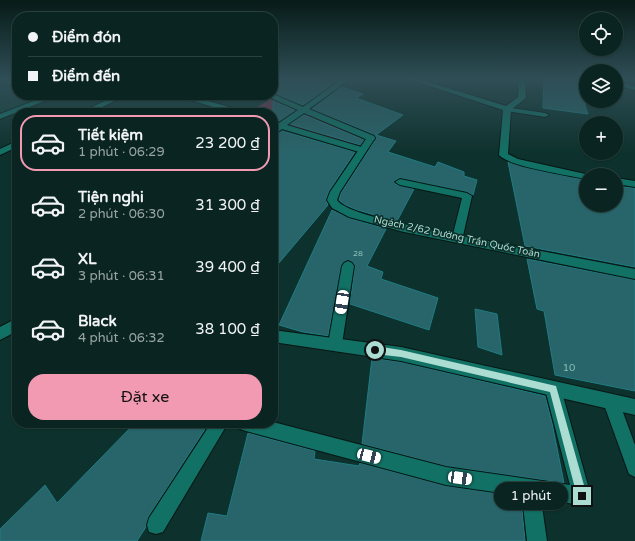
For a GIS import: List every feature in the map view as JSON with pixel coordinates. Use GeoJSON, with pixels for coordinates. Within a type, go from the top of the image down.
{"type":"FeatureCollection","features":[{"type":"Feature","properties":{"kind":"street"},"geometry":{"type":"LineString","coordinates":[[22,108],[34,103]]}},
{"type":"Feature","properties":{"kind":"street"},"geometry":{"type":"LineString","coordinates":[[95,108],[105,103]]}},
{"type":"Feature","properties":{"kind":"street"},"geometry":{"type":"LineString","coordinates":[[207,103],[223,108]]}},
{"type":"Feature","properties":{"kind":"street"},"geometry":{"type":"LineString","coordinates":[[287,103],[302,110]]}},
{"type":"Feature","properties":{"kind":"street"},"geometry":{"type":"LineString","coordinates":[[278,124],[312,103]]}},
{"type":"Feature","properties":{"kind":"street"},"geometry":{"type":"LineString","coordinates":[[489,103],[507,109],[545,115]]}},
{"type":"Feature","properties":{"kind":"street"},"geometry":{"type":"LineString","coordinates":[[515,103],[507,109],[503,155],[515,161],[579,175]]}},
{"type":"Feature","properties":{"kind":"street","name":"Ngách 2/62 Đường Trần Quốc Toản"},"geometry":{"type":"LineString","coordinates":[[302,110],[370,138],[335,192],[332,200],[336,206],[353,214],[397,226],[635,274]]}},
{"type":"Feature","properties":{"kind":"street"},"geometry":{"type":"LineString","coordinates":[[0,117],[12,112]]}},
{"type":"Feature","properties":{"kind":"street"},"geometry":{"type":"LineString","coordinates":[[278,125],[362,150]]}},
{"type":"Feature","properties":{"kind":"street"},"geometry":{"type":"LineString","coordinates":[[0,152],[12,146]]}},
{"type":"Feature","properties":{"kind":"street"},"geometry":{"type":"LineString","coordinates":[[400,182],[467,196],[457,239]]}},
{"type":"Feature","properties":{"kind":"street"},"geometry":{"type":"LineString","coordinates":[[623,182],[635,184]]}},
{"type":"Feature","properties":{"kind":"street"},"geometry":{"type":"LineString","coordinates":[[335,344],[348,266]]}},
{"type":"Feature","properties":{"kind":"street"},"geometry":{"type":"LineString","coordinates":[[0,334],[12,327]]}},
{"type":"Feature","properties":{"kind":"street"},"geometry":{"type":"LineString","coordinates":[[278,337],[401,354],[635,407]]}},
{"type":"Feature","properties":{"kind":"street"},"geometry":{"type":"LineString","coordinates":[[265,428],[446,476],[582,496],[554,389]]}},
{"type":"Feature","properties":{"kind":"street"},"geometry":{"type":"LineString","coordinates":[[611,402],[635,468]]}},
{"type":"Feature","properties":{"kind":"street"},"geometry":{"type":"LineString","coordinates":[[156,525],[217,428]]}},
{"type":"Feature","properties":{"kind":"street"},"geometry":{"type":"LineString","coordinates":[[530,488],[537,541]]}},
{"type":"Feature","properties":{"kind":"shaded area"},"geometry":{"type":"Polygon","coordinates":[[[0,103],[36,103],[24,108],[12,108],[12,113],[0,118],[0,103]]]}},
{"type":"Feature","properties":{"kind":"shaded area"},"geometry":{"type":"Polygon","coordinates":[[[263,103],[280,103],[296,110],[278,122],[278,108],[256,108],[263,103]]]}},
{"type":"Feature","properties":{"kind":"shaded area"},"geometry":{"type":"Polygon","coordinates":[[[306,114],[362,137],[354,146],[290,127],[306,114]]]}},
{"type":"Feature","properties":{"kind":"building"},"geometry":{"type":"Polygon","coordinates":[[[273,103],[278,103],[295,110],[278,121],[278,108],[273,108],[273,103]]]}},
{"type":"Feature","properties":{"kind":"building"},"geometry":{"type":"Polygon","coordinates":[[[320,103],[371,103],[403,115],[376,135],[396,141],[388,152],[435,167],[438,162],[464,172],[464,176],[477,180],[473,195],[467,192],[399,178],[394,181],[394,183],[414,189],[397,221],[357,210],[345,205],[339,200],[341,193],[376,139],[375,135],[312,109],[320,103]]]}},
{"type":"Feature","properties":{"kind":"building"},"geometry":{"type":"Polygon","coordinates":[[[543,103],[579,103],[579,108],[586,108],[588,114],[543,108],[543,103]]]}},
{"type":"Feature","properties":{"kind":"building"},"geometry":{"type":"Polygon","coordinates":[[[304,115],[364,140],[360,145],[290,124],[304,115]]]}},
{"type":"Feature","properties":{"kind":"building"},"geometry":{"type":"Polygon","coordinates":[[[282,131],[355,152],[329,191],[326,199],[328,205],[278,264],[278,134],[282,131]]]}},
{"type":"Feature","properties":{"kind":"building"},"geometry":{"type":"Polygon","coordinates":[[[508,162],[540,171],[579,179],[579,212],[623,212],[623,187],[635,188],[635,267],[525,246],[508,162]]]}},
{"type":"Feature","properties":{"kind":"building"},"geometry":{"type":"Polygon","coordinates":[[[332,210],[349,218],[386,229],[367,266],[383,272],[381,279],[438,298],[429,330],[350,304],[355,266],[353,262],[349,260],[343,262],[341,266],[328,336],[303,332],[279,325],[332,210]]]}},
{"type":"Feature","properties":{"kind":"building"},"geometry":{"type":"Polygon","coordinates":[[[527,259],[635,280],[635,391],[555,375],[544,311],[537,309],[527,259]]]}},
{"type":"Feature","properties":{"kind":"building"},"geometry":{"type":"Polygon","coordinates":[[[475,309],[497,314],[502,355],[478,347],[475,309]]]}},
{"type":"Feature","properties":{"kind":"building"},"geometry":{"type":"Polygon","coordinates":[[[372,358],[401,362],[545,396],[564,483],[446,466],[362,444],[372,358]]]}},
{"type":"Feature","properties":{"kind":"building"},"geometry":{"type":"Polygon","coordinates":[[[130,428],[206,428],[148,517],[146,527],[137,541],[0,541],[0,529],[45,485],[57,503],[130,428]]]}},
{"type":"Feature","properties":{"kind":"building"},"geometry":{"type":"Polygon","coordinates":[[[248,433],[315,451],[314,459],[359,466],[360,463],[446,486],[521,497],[525,541],[201,541],[208,513],[227,516],[248,433]]]}},
{"type":"Feature","properties":{"kind":"route"},"geometry":{"type":"LineString","coordinates":[[375,350],[401,354],[554,389],[582,496]]}}]}
